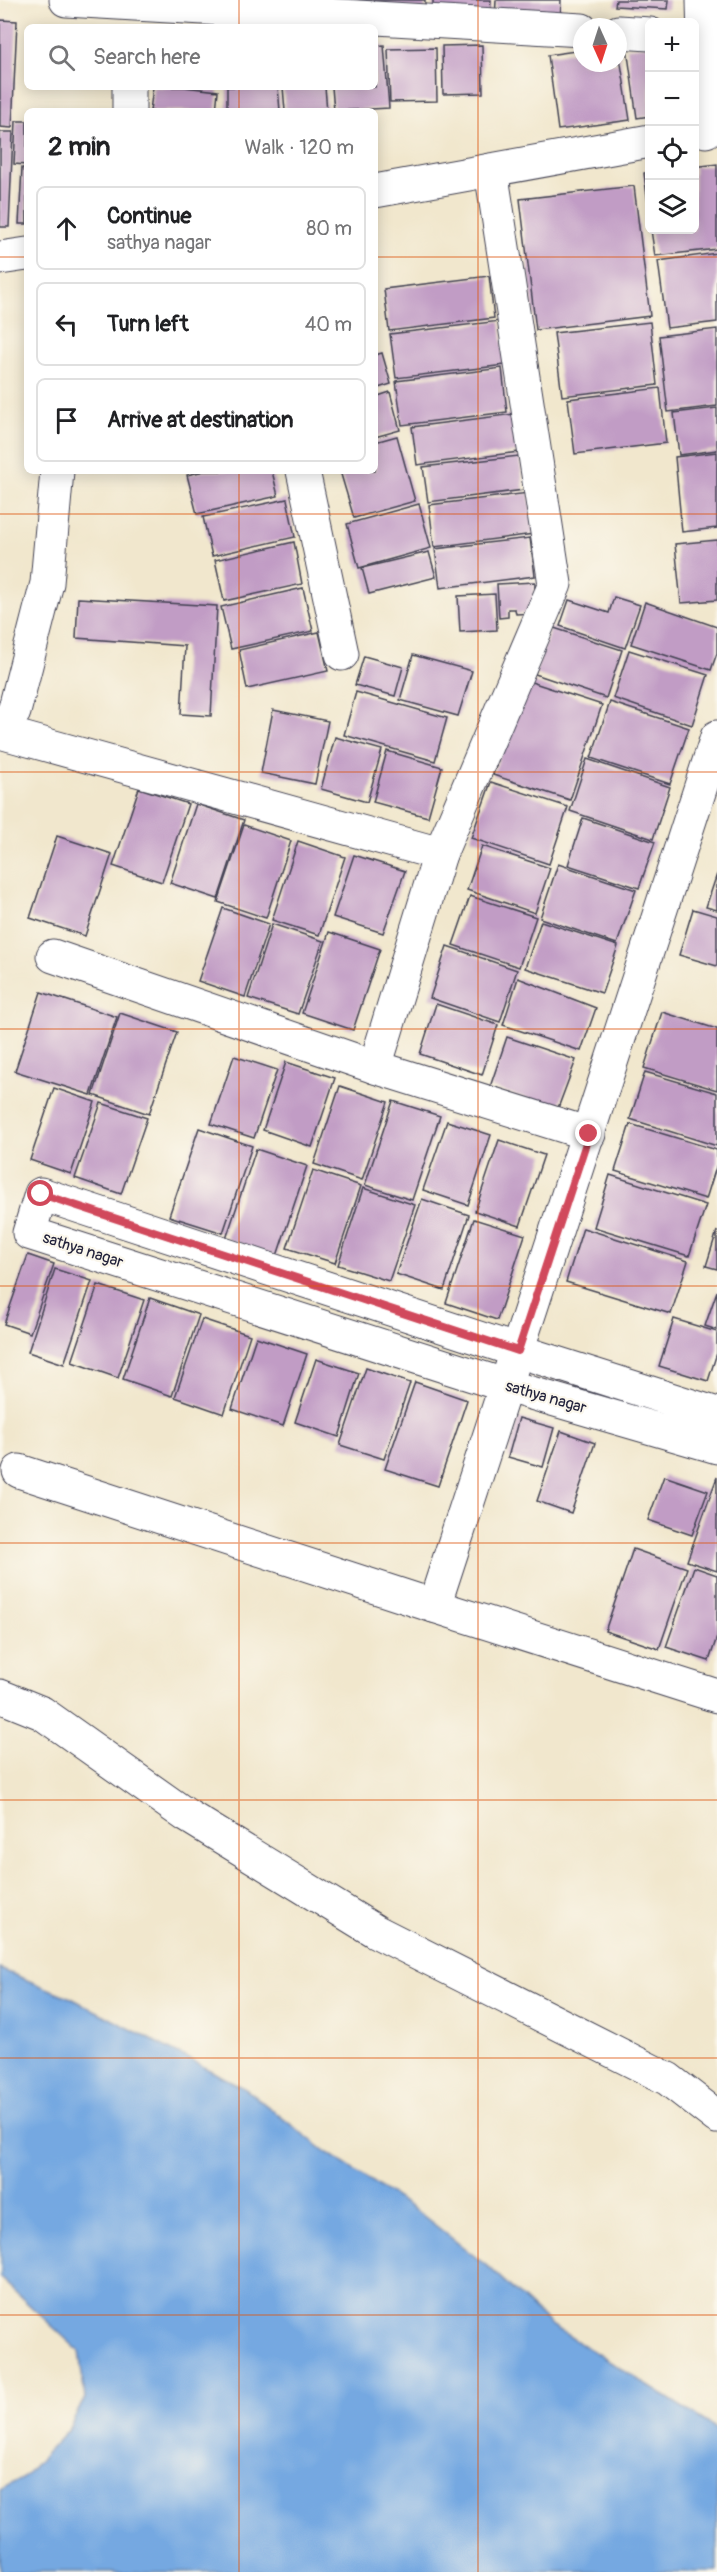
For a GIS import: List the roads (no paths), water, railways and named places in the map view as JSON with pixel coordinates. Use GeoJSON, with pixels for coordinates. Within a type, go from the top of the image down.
{"type":"FeatureCollection","features":[{"type":"Feature","properties":{"kind":"street"},"geometry":{"type":"LineString","coordinates":[[66,0],[131,11],[573,30]]}},
{"type":"Feature","properties":{"kind":"street"},"geometry":{"type":"LineString","coordinates":[[703,0],[699,37],[706,131]]}},
{"type":"Feature","properties":{"kind":"street"},"geometry":{"type":"LineString","coordinates":[[627,33],[645,34]]}},
{"type":"Feature","properties":{"kind":"street"},"geometry":{"type":"LineString","coordinates":[[129,90],[129,108]]}},
{"type":"Feature","properties":{"kind":"street"},"geometry":{"type":"LineString","coordinates":[[378,190],[645,142]]}},
{"type":"Feature","properties":{"kind":"street"},"geometry":{"type":"LineString","coordinates":[[375,1067],[440,854],[555,584],[491,170]]}},
{"type":"Feature","properties":{"kind":"street"},"geometry":{"type":"LineString","coordinates":[[0,258],[24,254]]}},
{"type":"Feature","properties":{"kind":"street"},"geometry":{"type":"LineString","coordinates":[[57,474],[47,583],[14,712],[0,730],[440,854]]}},
{"type":"Feature","properties":{"kind":"street"},"geometry":{"type":"LineString","coordinates":[[304,474],[342,654]]}},
{"type":"Feature","properties":{"kind":"street"},"geometry":{"type":"LineString","coordinates":[[434,1606],[717,737]]}},
{"type":"Feature","properties":{"kind":"street"},"geometry":{"type":"LineString","coordinates":[[53,956],[375,1067],[589,1134]]}},
{"type":"Feature","properties":{"kind":"street","name":"sathya nagar"},"geometry":{"type":"LineString","coordinates":[[717,1414],[41,1194],[29,1233],[507,1386],[717,1447]]}},
{"type":"Feature","properties":{"kind":"street"},"geometry":{"type":"LineString","coordinates":[[19,1471],[717,1695]]}},
{"type":"Feature","properties":{"kind":"street"},"geometry":{"type":"LineString","coordinates":[[0,1696],[42,1713],[186,1815],[375,1931],[668,2079],[717,2117]]}},
{"type":"Feature","properties":{"kind":"water"},"geometry":{"type":"Polygon","coordinates":[[[0,1969],[71,1998],[244,2088],[326,2152],[421,2214],[492,2270],[551,2325],[717,2429],[717,2572],[0,2572],[0,2490],[24,2477],[68,2430],[85,2398],[79,2351],[0,2278],[0,1969]]]}}]}
